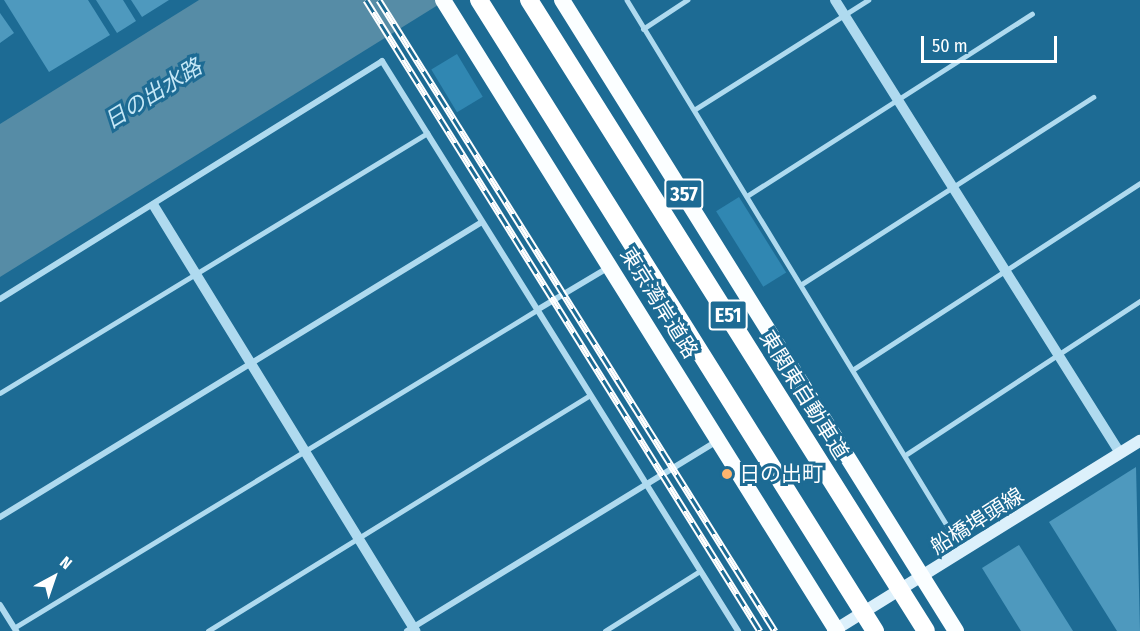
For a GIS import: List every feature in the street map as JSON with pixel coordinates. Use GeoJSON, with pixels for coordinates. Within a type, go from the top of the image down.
{"type":"FeatureCollection","features":[{"type":"Feature","properties":{"kind":"highway","name":"東京湾岸道路"},"geometry":{"type":"LineString","coordinates":[[443,0],[719,440],[835,630]]}},
{"type":"Feature","properties":{"kind":"highway","name":"E51"},"geometry":{"type":"LineString","coordinates":[[479,0],[875,631]]}},
{"type":"Feature","properties":{"kind":"highway","name":"東関東自動車道"},"geometry":{"type":"LineString","coordinates":[[529,0],[926,631]]}},
{"type":"Feature","properties":{"kind":"highway","name":"357"},"geometry":{"type":"LineString","coordinates":[[562,0],[807,388],[956,631]]}},
{"type":"Feature","properties":{"kind":"main road","name":"船橋埠頭線"},"geometry":{"type":"LineString","coordinates":[[835,630],[923,578],[1140,441]]}},
{"type":"Feature","properties":{"kind":"street"},"geometry":{"type":"LineString","coordinates":[[835,0],[1120,453]]}},
{"type":"Feature","properties":{"kind":"street"},"geometry":{"type":"LineString","coordinates":[[0,299],[154,206],[382,61],[738,631]]}},
{"type":"Feature","properties":{"kind":"street"},"geometry":{"type":"LineString","coordinates":[[154,206],[412,630],[719,440]]}},
{"type":"Feature","properties":{"kind":"street"},"geometry":{"type":"LineString","coordinates":[[0,517],[482,222]]}},
{"type":"Feature","properties":{"kind":"street"},"geometry":{"type":"LineString","coordinates":[[537,310],[609,266]]}},
{"type":"Feature","properties":{"kind":"street"},"geometry":{"type":"LineString","coordinates":[[0,605],[15,629]]}},
{"type":"Feature","properties":{"kind":"lane"},"geometry":{"type":"LineString","coordinates":[[627,0],[907,454],[963,553]]}},
{"type":"Feature","properties":{"kind":"lane"},"geometry":{"type":"LineString","coordinates":[[643,29],[687,0]]}},
{"type":"Feature","properties":{"kind":"lane"},"geometry":{"type":"LineString","coordinates":[[694,110],[868,0]]}},
{"type":"Feature","properties":{"kind":"lane"},"geometry":{"type":"LineString","coordinates":[[747,196],[899,102],[1032,14]]}},
{"type":"Feature","properties":{"kind":"lane"},"geometry":{"type":"LineString","coordinates":[[802,284],[1092,98]]}},
{"type":"Feature","properties":{"kind":"lane"},"geometry":{"type":"LineString","coordinates":[[0,393],[427,133]]}},
{"type":"Feature","properties":{"kind":"lane"},"geometry":{"type":"LineString","coordinates":[[854,369],[1007,273],[1140,183]]}},
{"type":"Feature","properties":{"kind":"lane"},"geometry":{"type":"LineString","coordinates":[[907,454],[1140,301]]}},
{"type":"Feature","properties":{"kind":"lane"},"geometry":{"type":"LineString","coordinates":[[15,629],[537,310]]}},
{"type":"Feature","properties":{"kind":"lane"},"geometry":{"type":"LineString","coordinates":[[208,631],[590,395]]}},
{"type":"Feature","properties":{"kind":"lane"},"geometry":{"type":"LineString","coordinates":[[605,631],[700,571]]}},
{"type":"Feature","properties":{"kind":"shaded area"},"geometry":{"type":"Polygon","coordinates":[[[457,54],[483,97],[457,112],[431,69],[457,54]]]}},
{"type":"Feature","properties":{"kind":"shaded area"},"geometry":{"type":"Polygon","coordinates":[[[739,197],[786,272],[763,287],[716,211],[739,197]]]}},
{"type":"Feature","properties":{"kind":"water","name":"日の出水路"},"geometry":{"type":"Polygon","coordinates":[[[199,0],[446,0],[0,277],[0,124],[199,0]]]}},
{"type":"Feature","properties":{"kind":"building"},"geometry":{"type":"Polygon","coordinates":[[[4,0],[88,0],[110,35],[49,72],[4,0]]]}},
{"type":"Feature","properties":{"kind":"building"},"geometry":{"type":"Polygon","coordinates":[[[96,0],[123,0],[136,21],[117,33],[96,0]]]}},
{"type":"Feature","properties":{"kind":"building"},"geometry":{"type":"Polygon","coordinates":[[[131,0],[169,0],[142,17],[131,0]]]}},
{"type":"Feature","properties":{"kind":"building"},"geometry":{"type":"Polygon","coordinates":[[[0,13],[14,33],[0,43],[0,13]]]}},
{"type":"Feature","properties":{"kind":"building"},"geometry":{"type":"Polygon","coordinates":[[[1136,467],[1140,631],[1117,631],[1049,522],[1136,467]]]}},
{"type":"Feature","properties":{"kind":"building"},"geometry":{"type":"Polygon","coordinates":[[[1019,545],[1073,631],[1021,631],[982,568],[1019,545]]]}},
{"type":"Feature","properties":{"kind":"railway"},"geometry":{"type":"LineString","coordinates":[[366,0],[760,631]]}},
{"type":"Feature","properties":{"kind":"railway"},"geometry":{"type":"LineString","coordinates":[[379,0],[775,631]]}},
{"type":"Feature","properties":{"kind":"place","name":"日の出町"},"geometry":{"type":"Point","coordinates":[727,474]}}]}
